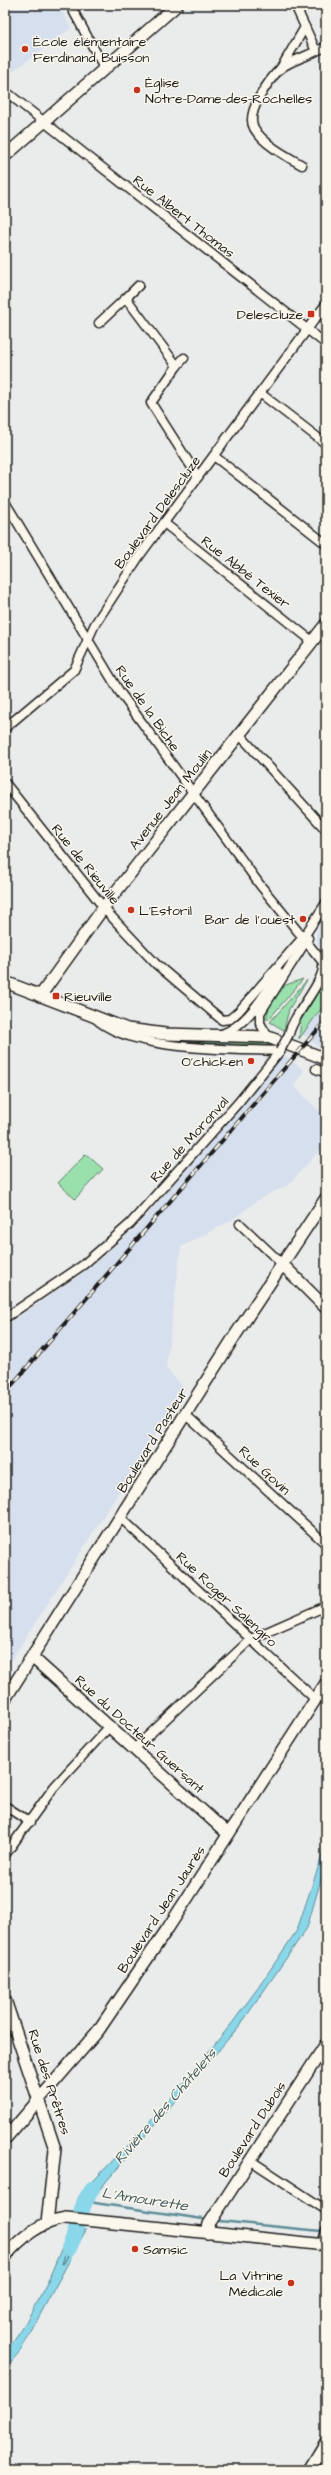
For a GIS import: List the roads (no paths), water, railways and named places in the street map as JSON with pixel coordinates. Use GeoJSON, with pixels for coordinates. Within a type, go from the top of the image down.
{"type":"FeatureCollection","features":[{"type":"Feature","properties":{"kind":"street"},"geometry":{"type":"LineString","coordinates":[[70,5],[105,69]]}},
{"type":"Feature","properties":{"kind":"street"},"geometry":{"type":"LineString","coordinates":[[295,5],[316,51]]}},
{"type":"Feature","properties":{"kind":"street"},"geometry":{"type":"LineString","coordinates":[[5,156],[175,6]]}},
{"type":"Feature","properties":{"kind":"street"},"geometry":{"type":"LineString","coordinates":[[302,165],[283,154],[260,135],[254,127],[251,118],[253,108],[281,69],[305,27]]}},
{"type":"Feature","properties":{"kind":"street"},"geometry":{"type":"LineString","coordinates":[[281,69],[326,47]]}},
{"type":"Feature","properties":{"kind":"street","name":"Rue Albert Thomas"},"geometry":{"type":"LineString","coordinates":[[5,91],[326,344]]}},
{"type":"Feature","properties":{"kind":"street"},"geometry":{"type":"LineString","coordinates":[[99,323],[139,285]]}},
{"type":"Feature","properties":{"kind":"street"},"geometry":{"type":"LineString","coordinates":[[126,298],[176,366]]}},
{"type":"Feature","properties":{"kind":"street","name":"Boulevard Delescluze"},"geometry":{"type":"LineString","coordinates":[[5,728],[74,670],[88,639],[120,587],[164,523],[326,304]]}},
{"type":"Feature","properties":{"kind":"street"},"geometry":{"type":"LineString","coordinates":[[184,358],[176,366],[151,403],[198,477]]}},
{"type":"Feature","properties":{"kind":"street"},"geometry":{"type":"LineString","coordinates":[[260,393],[326,444]]}},
{"type":"Feature","properties":{"kind":"street"},"geometry":{"type":"LineString","coordinates":[[214,456],[326,544]]}},
{"type":"Feature","properties":{"kind":"street","name":"Rue de la Biche"},"geometry":{"type":"LineString","coordinates":[[5,502],[119,691],[282,914],[305,938]]}},
{"type":"Feature","properties":{"kind":"street","name":"Rue Abbé Texier"},"geometry":{"type":"LineString","coordinates":[[164,523],[312,641]]}},
{"type":"Feature","properties":{"kind":"street","name":"Avenue Jean Moulin"},"geometry":{"type":"LineString","coordinates":[[40,996],[104,907],[195,797],[240,735],[326,624]]}},
{"type":"Feature","properties":{"kind":"street"},"geometry":{"type":"LineString","coordinates":[[240,735],[326,830]]}},
{"type":"Feature","properties":{"kind":"street","name":"Rue de Rieuville"},"geometry":{"type":"LineString","coordinates":[[5,783],[104,907],[156,964],[222,1020],[230,1019],[239,1011],[305,938]]}},
{"type":"Feature","properties":{"kind":"street"},"geometry":{"type":"LineString","coordinates":[[268,1037],[260,1023],[260,1013],[326,903]]}},
{"type":"Feature","properties":{"kind":"street"},"geometry":{"type":"LineString","coordinates":[[220,1035],[237,1027],[248,1017],[305,938],[326,913]]}},
{"type":"Feature","properties":{"kind":"street","name":"Rue de Moronval"},"geometry":{"type":"LineString","coordinates":[[5,1318],[83,1265],[130,1224],[238,1104],[280,1051],[289,1034],[294,1019],[324,970],[320,956],[305,938]]}},
{"type":"Feature","properties":{"kind":"street"},"geometry":{"type":"LineString","coordinates":[[5,982],[127,1029],[152,1033],[268,1037],[326,1059]]}},
{"type":"Feature","properties":{"kind":"street"},"geometry":{"type":"LineString","coordinates":[[93,1017],[107,1029],[163,1044],[280,1051]]}},
{"type":"Feature","properties":{"kind":"street"},"geometry":{"type":"LineString","coordinates":[[316,1069],[326,1073]]}},
{"type":"Feature","properties":{"kind":"street","name":"Boulevard Pasteur"},"geometry":{"type":"LineString","coordinates":[[5,1699],[282,1264],[326,1198]]}},
{"type":"Feature","properties":{"kind":"street"},"geometry":{"type":"LineString","coordinates":[[240,1224],[326,1308]]}},
{"type":"Feature","properties":{"kind":"street","name":"Rue Govin"},"geometry":{"type":"LineString","coordinates":[[186,1415],[326,1544]]}},
{"type":"Feature","properties":{"kind":"street","name":"Rue Roger Salengro"},"geometry":{"type":"LineString","coordinates":[[121,1518],[315,1699]]}},
{"type":"Feature","properties":{"kind":"street"},"geometry":{"type":"LineString","coordinates":[[134,1749],[251,1639],[326,1606]]}},
{"type":"Feature","properties":{"kind":"street","name":"Rue du Docteur Guersant"},"geometry":{"type":"LineString","coordinates":[[32,1657],[227,1833]]}},
{"type":"Feature","properties":{"kind":"street","name":"Boulevard Jean Jaurès"},"geometry":{"type":"LineString","coordinates":[[5,2139],[39,2098],[98,2032],[168,1928],[227,1833],[326,1683]]}},
{"type":"Feature","properties":{"kind":"street"},"geometry":{"type":"LineString","coordinates":[[5,1855],[54,1787],[109,1726]]}},
{"type":"Feature","properties":{"kind":"street"},"geometry":{"type":"LineString","coordinates":[[5,1806],[30,1822]]}},
{"type":"Feature","properties":{"kind":"street","name":"Rue des Prêtres"},"geometry":{"type":"LineString","coordinates":[[5,2000],[16,2029],[25,2064],[39,2098],[55,2149],[47,2223]]}},
{"type":"Feature","properties":{"kind":"street","name":"Boulevard Dubois"},"geometry":{"type":"LineString","coordinates":[[207,2233],[209,2224],[326,2044]]}},
{"type":"Feature","properties":{"kind":"street"},"geometry":{"type":"LineString","coordinates":[[250,2160],[326,2210]]}},
{"type":"Feature","properties":{"kind":"street"},"geometry":{"type":"LineString","coordinates":[[5,2256],[30,2232],[47,2223],[72,2218],[324,2245],[326,2230]]}},
{"type":"Feature","properties":{"kind":"street"},"geometry":{"type":"LineString","coordinates":[[309,2470],[326,2442]]}},
{"type":"Feature","properties":{"kind":"water"},"geometry":{"type":"Polygon","coordinates":[[[326,1844],[326,1862],[307,1928],[241,2024],[99,2190],[89,2208],[75,2207],[79,2196],[160,2111],[233,2022],[260,1985],[297,1930],[326,1844]]]}},
{"type":"Feature","properties":{"kind":"water"},"geometry":{"type":"Polygon","coordinates":[[[70,2228],[86,2230],[21,2350],[5,2369],[5,2353],[21,2331],[47,2283],[70,2228]]]}},
{"type":"Feature","properties":{"kind":"waterway","name":"Rivière des Châtelets"},"geometry":{"type":"LineString","coordinates":[[69,2248],[73,2240],[81,2211],[87,2196],[92,2189]]}},
{"type":"Feature","properties":{"kind":"waterway","name":"L'Amourette"},"geometry":{"type":"LineString","coordinates":[[89,2200],[95,2203],[203,2219]]}},
{"type":"Feature","properties":{"kind":"waterway","name":"L'Amourette"},"geometry":{"type":"LineString","coordinates":[[219,2221],[321,2231]]}},
{"type":"Feature","properties":{"kind":"railway"},"geometry":{"type":"LineString","coordinates":[[5,1393],[326,1020]]}},
{"type":"Feature","properties":{"kind":"place","name":"École élémentaire Ferdinand Buisson"},"geometry":{"type":"Point","coordinates":[25,49]}},
{"type":"Feature","properties":{"kind":"place","name":"Église Notre-Dame-des-Rochelles"},"geometry":{"type":"Point","coordinates":[137,90]}},
{"type":"Feature","properties":{"kind":"place","name":"Delescluze"},"geometry":{"type":"Point","coordinates":[311,314]}},
{"type":"Feature","properties":{"kind":"place","name":"L'Estoril"},"geometry":{"type":"Point","coordinates":[131,910]}},
{"type":"Feature","properties":{"kind":"place","name":"Bar de l'ouest"},"geometry":{"type":"Point","coordinates":[303,919]}},
{"type":"Feature","properties":{"kind":"place","name":"Rieuville"},"geometry":{"type":"Point","coordinates":[56,996]}},
{"type":"Feature","properties":{"kind":"place","name":"O'chicken"},"geometry":{"type":"Point","coordinates":[251,1061]}},
{"type":"Feature","properties":{"kind":"place","name":"Samsic"},"geometry":{"type":"Point","coordinates":[135,2249]}},
{"type":"Feature","properties":{"kind":"place","name":"La Vitrine Médicale"},"geometry":{"type":"Point","coordinates":[291,2283]}}]}
